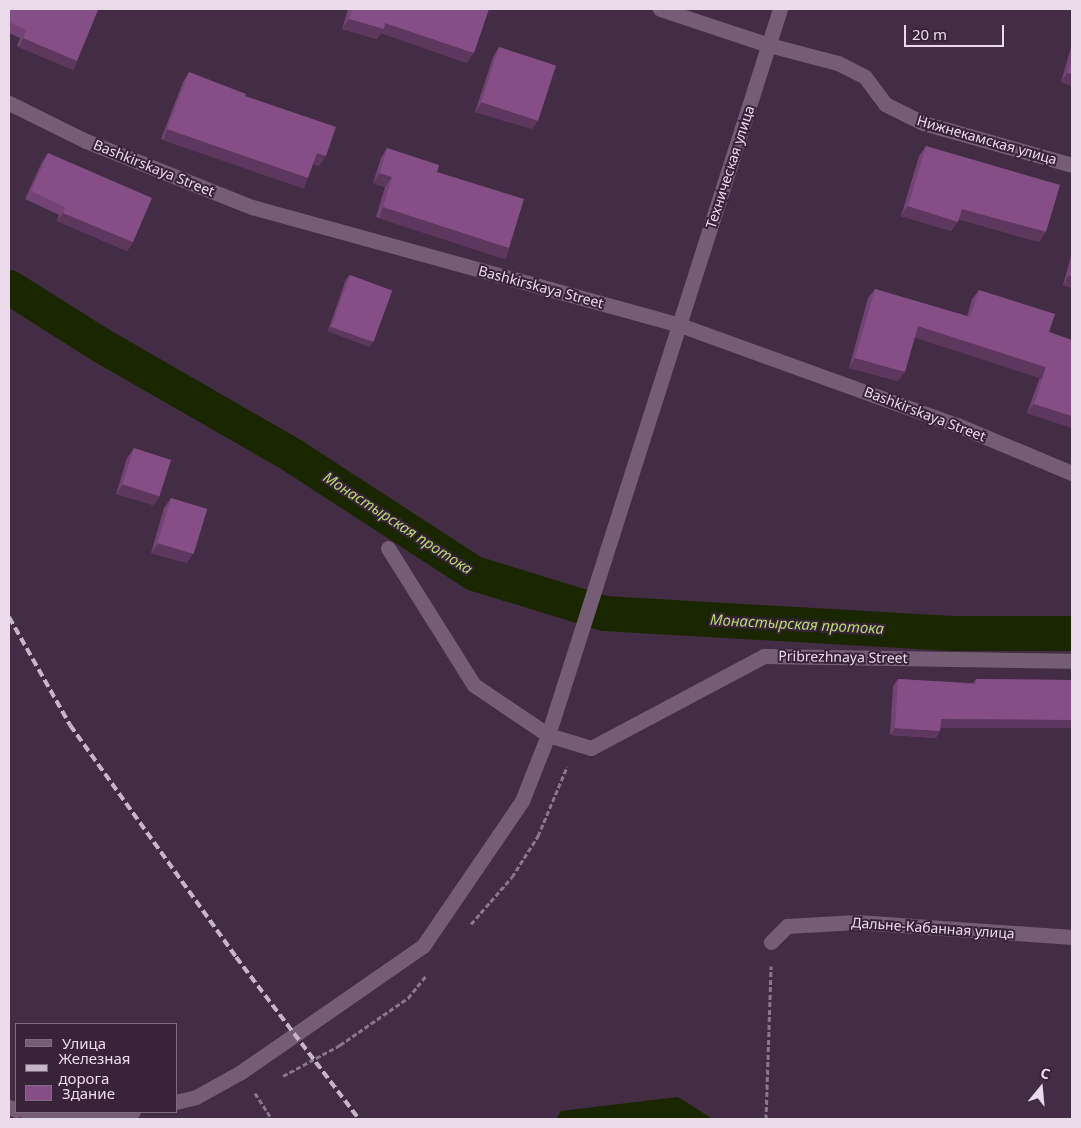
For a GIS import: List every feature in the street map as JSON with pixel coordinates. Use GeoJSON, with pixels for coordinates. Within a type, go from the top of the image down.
{"type":"FeatureCollection","features":[{"type":"Feature","properties":{"kind":"street","name":"Нижнекамская улица"},"geometry":{"type":"LineString","coordinates":[[660,9],[769,45],[838,63],[865,77],[885,104],[923,123],[1072,165]]}},
{"type":"Feature","properties":{"kind":"street","name":"Техническая улица"},"geometry":{"type":"LineString","coordinates":[[178,1102],[196,1097],[242,1072],[423,946],[522,801],[548,735],[580,637],[626,486],[680,325],[780,9]]}},
{"type":"Feature","properties":{"kind":"street","name":"Bashkirskaya Street"},"geometry":{"type":"LineString","coordinates":[[9,104],[86,141],[252,207],[680,325],[957,425],[1072,473]]}},
{"type":"Feature","properties":{"kind":"street","name":"Pribrezhnaya Street"},"geometry":{"type":"LineString","coordinates":[[388,548],[474,685],[548,735],[590,748],[764,656],[1072,661]]}},
{"type":"Feature","properties":{"kind":"street","name":"Дальне-Кабанная улица"},"geometry":{"type":"LineString","coordinates":[[771,942],[788,926],[857,922],[1072,937]]}},
{"type":"Feature","properties":{"kind":"street"},"geometry":{"type":"LineString","coordinates":[[35,1113],[80,1118],[124,1113]]}},
{"type":"Feature","properties":{"kind":"path"},"geometry":{"type":"LineString","coordinates":[[766,1119],[771,942]]}},
{"type":"Feature","properties":{"kind":"shaded area"},"geometry":{"type":"Polygon","coordinates":[[[678,1097],[713,1119],[556,1119],[561,1111],[678,1097]]]}},
{"type":"Feature","properties":{"kind":"building"},"geometry":{"type":"Polygon","coordinates":[[[9,9],[98,10],[77,61],[23,38],[26,30],[9,22],[9,9]]]}},
{"type":"Feature","properties":{"kind":"building"},"geometry":{"type":"Polygon","coordinates":[[[352,9],[489,9],[474,53],[385,23],[384,29],[349,19],[352,9]]]}},
{"type":"Feature","properties":{"kind":"building"},"geometry":{"type":"Polygon","coordinates":[[[499,47],[556,66],[538,121],[481,102],[499,47]]]}},
{"type":"Feature","properties":{"kind":"building"},"geometry":{"type":"Polygon","coordinates":[[[1072,57],[1072,74],[1068,73],[1072,57]]]}},
{"type":"Feature","properties":{"kind":"building"},"geometry":{"type":"Polygon","coordinates":[[[189,72],[246,94],[245,96],[336,127],[326,156],[317,153],[308,178],[167,129],[189,72]]]}},
{"type":"Feature","properties":{"kind":"building"},"geometry":{"type":"Polygon","coordinates":[[[926,146],[1060,185],[1046,232],[962,209],[958,222],[908,206],[926,146]]]}},
{"type":"Feature","properties":{"kind":"building"},"geometry":{"type":"Polygon","coordinates":[[[387,148],[439,165],[437,172],[524,199],[509,248],[383,207],[392,177],[380,173],[387,148]]]}},
{"type":"Feature","properties":{"kind":"building"},"geometry":{"type":"Polygon","coordinates":[[[48,153],[152,198],[133,242],[63,213],[65,207],[31,191],[48,153]]]}},
{"type":"Feature","properties":{"kind":"building"},"geometry":{"type":"Polygon","coordinates":[[[1072,265],[1072,276],[1069,275],[1072,265]]]}},
{"type":"Feature","properties":{"kind":"building"},"geometry":{"type":"Polygon","coordinates":[[[350,275],[392,290],[373,342],[331,327],[350,275]]]}},
{"type":"Feature","properties":{"kind":"building"},"geometry":{"type":"Polygon","coordinates":[[[875,289],[970,317],[979,290],[1055,314],[1049,332],[1072,340],[1072,416],[1034,404],[1046,367],[918,326],[905,372],[855,358],[875,289]]]}},
{"type":"Feature","properties":{"kind":"building"},"geometry":{"type":"Polygon","coordinates":[[[134,448],[171,460],[159,496],[122,484],[134,448]]]}},
{"type":"Feature","properties":{"kind":"building"},"geometry":{"type":"Polygon","coordinates":[[[171,498],[207,509],[194,554],[157,543],[171,498]]]}},
{"type":"Feature","properties":{"kind":"building"},"geometry":{"type":"Polygon","coordinates":[[[898,679],[976,684],[976,679],[1072,680],[1072,720],[941,719],[940,731],[895,728],[898,679]]]}},
{"type":"Feature","properties":{"kind":"waterway","name":"Монастырская протока"},"geometry":{"type":"LineString","coordinates":[[9,287],[101,345],[292,455],[474,573],[604,613],[951,633],[1072,633]]}},
{"type":"Feature","properties":{"kind":"railway"},"geometry":{"type":"LineString","coordinates":[[9,617],[70,725],[236,957],[359,1119]]}}]}
